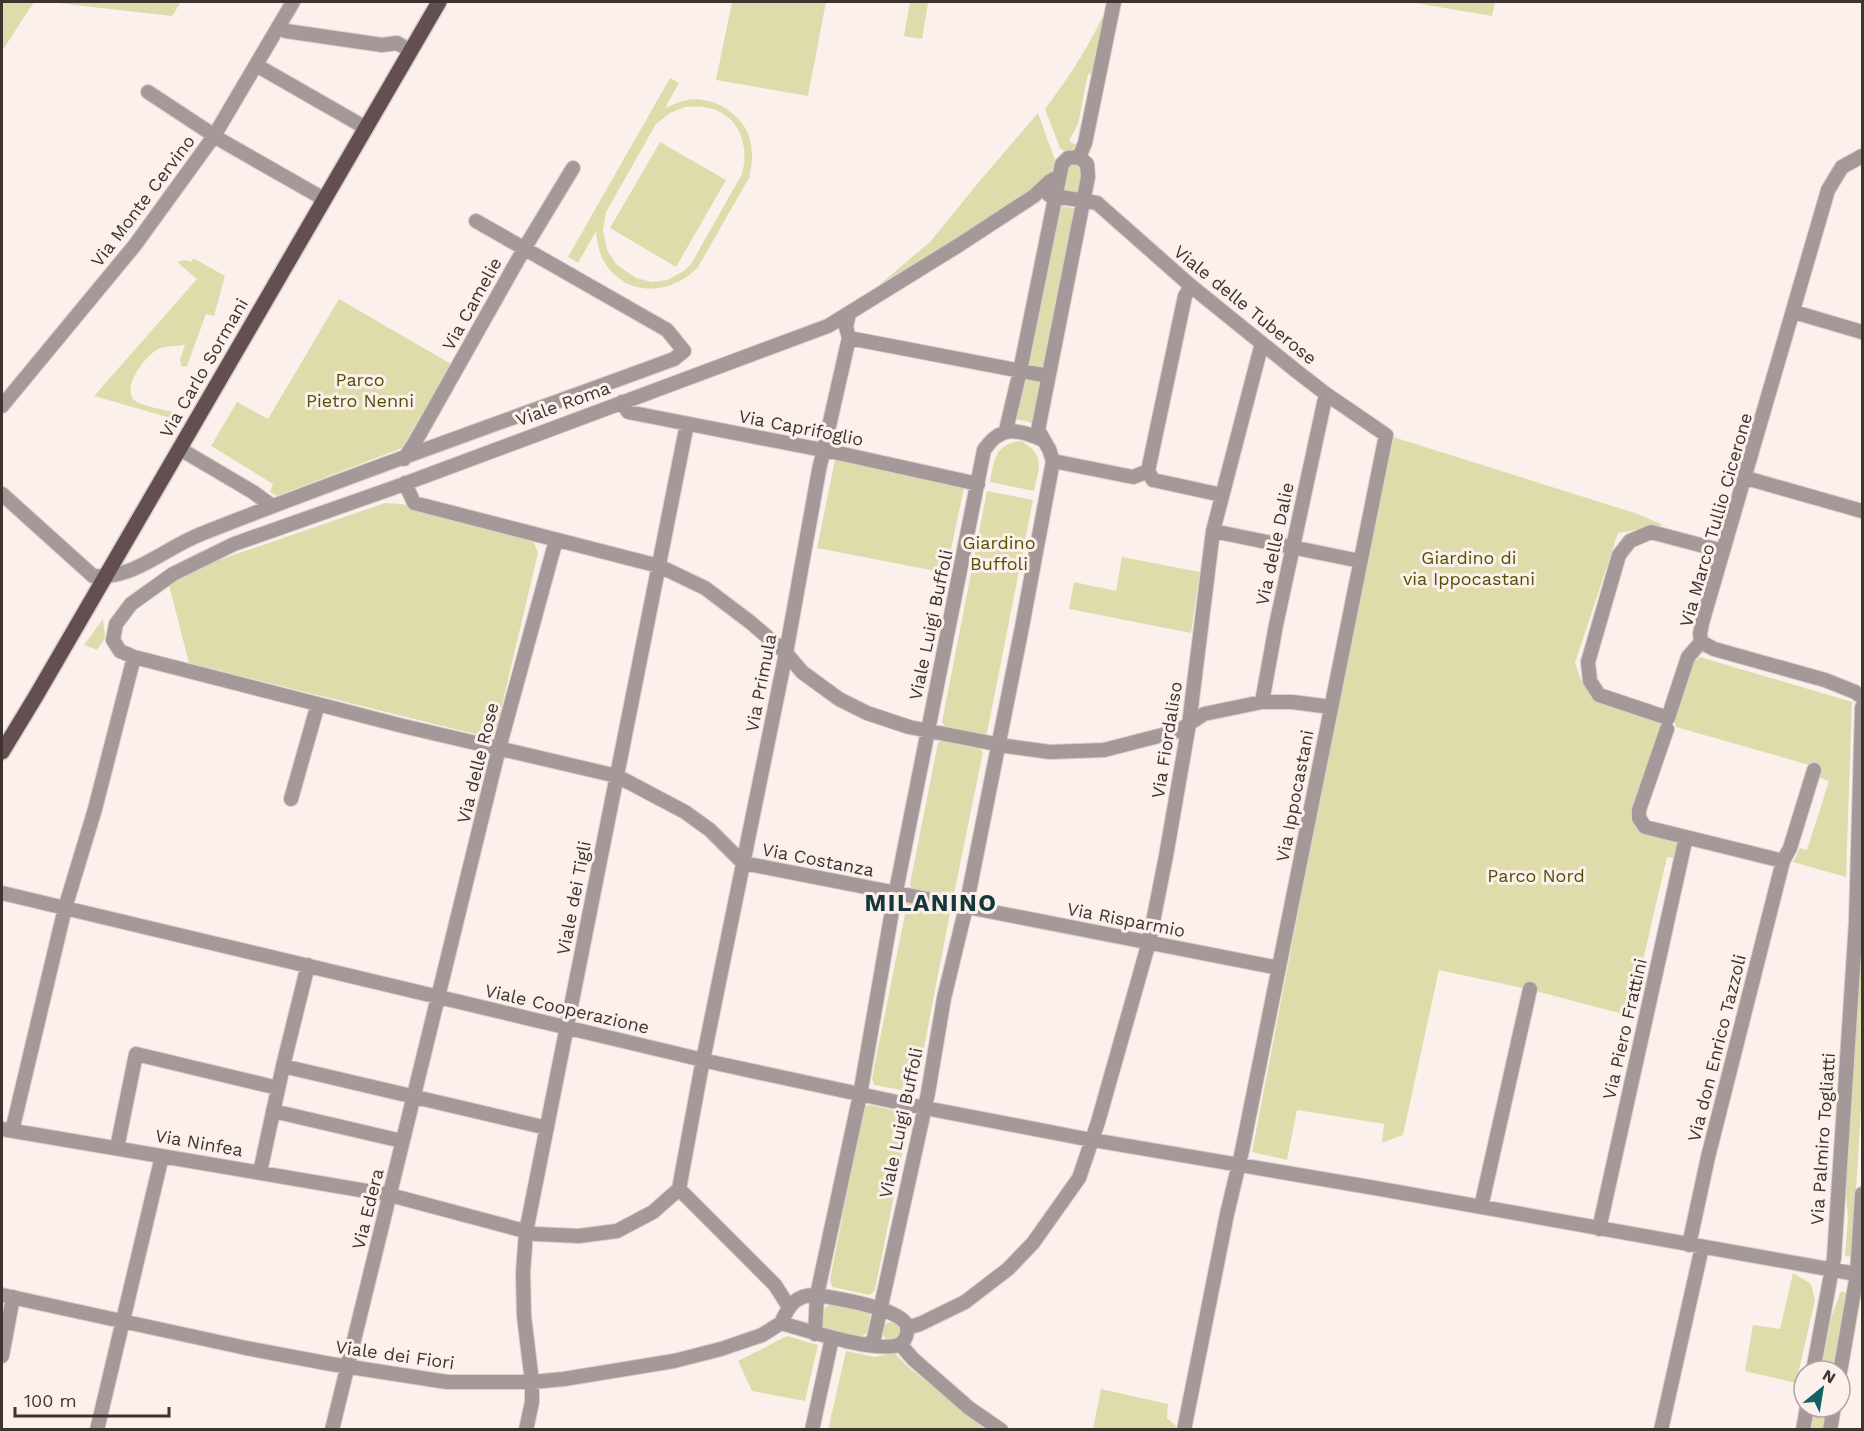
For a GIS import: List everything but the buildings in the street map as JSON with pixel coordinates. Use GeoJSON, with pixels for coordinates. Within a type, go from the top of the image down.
{"type":"FeatureCollection","features":[{"type":"Feature","properties":{"kind":"main road","name":"Via Carlo Sormani"},"geometry":{"type":"LineString","coordinates":[[2,749],[105,577],[439,2]]}},
{"type":"Feature","properties":{"kind":"street","name":"Via Monte Cervino"},"geometry":{"type":"LineString","coordinates":[[2,406],[128,256],[214,136],[293,2]]}},
{"type":"Feature","properties":{"kind":"street"},"geometry":{"type":"LineString","coordinates":[[1041,439],[1038,430],[1089,170],[1079,157],[1085,143],[1114,2]]}},
{"type":"Feature","properties":{"kind":"street"},"geometry":{"type":"LineString","coordinates":[[278,27],[286,31],[382,45],[391,43],[411,51]]}},
{"type":"Feature","properties":{"kind":"street"},"geometry":{"type":"LineString","coordinates":[[256,65],[366,128]]}},
{"type":"Feature","properties":{"kind":"street"},"geometry":{"type":"LineString","coordinates":[[148,92],[214,136],[324,200]]}},
{"type":"Feature","properties":{"kind":"street","name":"Viale Roma"},"geometry":{"type":"LineString","coordinates":[[134,657],[120,651],[113,640],[116,624],[131,604],[173,574],[234,544],[405,483],[818,329],[849,314],[1034,196],[1059,176],[1064,160],[1073,156],[1079,157]]}},
{"type":"Feature","properties":{"kind":"street","name":"Via Marco Tullio Cicerone"},"geometry":{"type":"LineString","coordinates":[[1863,156],[1842,167],[1828,190],[1700,633],[1701,642],[1714,649],[1834,683],[1863,697]]}},
{"type":"Feature","properties":{"kind":"street","name":"Via Camelie"},"geometry":{"type":"LineString","coordinates":[[397,461],[417,439],[524,249],[573,168]]}},
{"type":"Feature","properties":{"kind":"street"},"geometry":{"type":"LineString","coordinates":[[1059,176],[1006,430],[1024,432],[1041,439],[1046,443],[1053,461],[1133,477],[1148,471]]}},
{"type":"Feature","properties":{"kind":"street","name":"Viale Roma"},"geometry":{"type":"LineString","coordinates":[[1034,196],[1056,195]]}},
{"type":"Feature","properties":{"kind":"street","name":"Viale delle Tuberose"},"geometry":{"type":"LineString","coordinates":[[1056,195],[1097,203],[1191,286],[1326,394],[1386,435]]}},
{"type":"Feature","properties":{"kind":"street"},"geometry":{"type":"LineString","coordinates":[[476,221],[524,249]]}},
{"type":"Feature","properties":{"kind":"street","name":"Viale Roma"},"geometry":{"type":"LineString","coordinates":[[105,577],[147,564],[191,538],[272,506],[674,359],[684,351],[667,330],[524,249]]}},
{"type":"Feature","properties":{"kind":"street"},"geometry":{"type":"LineString","coordinates":[[1191,286],[1185,296],[1148,471],[1153,480],[1222,495]]}},
{"type":"Feature","properties":{"kind":"street"},"geometry":{"type":"LineString","coordinates":[[1794,312],[1863,332]]}},
{"type":"Feature","properties":{"kind":"street","name":"Via Primula"},"geometry":{"type":"LineString","coordinates":[[679,1189],[824,450],[849,338],[846,327],[849,314]]}},
{"type":"Feature","properties":{"kind":"street"},"geometry":{"type":"LineString","coordinates":[[849,338],[1048,376]]}},
{"type":"Feature","properties":{"kind":"street","name":"Via Fiordaliso"},"geometry":{"type":"LineString","coordinates":[[907,1328],[965,1302],[1014,1262],[1033,1243],[1079,1178],[1097,1125],[1149,942],[1189,724],[1213,531],[1263,343]]}},
{"type":"Feature","properties":{"kind":"street","name":"Via delle Dalie"},"geometry":{"type":"LineString","coordinates":[[1262,702],[1326,394]]}},
{"type":"Feature","properties":{"kind":"street","name":"Via Caprifoglio"},"geometry":{"type":"LineString","coordinates":[[622,402],[628,412],[824,450],[978,484]]}},
{"type":"Feature","properties":{"kind":"street","name":"Viale dei Tigli"},"geometry":{"type":"LineString","coordinates":[[526,1430],[532,1402],[532,1382],[524,1316],[523,1273],[526,1232],[687,424]]}},
{"type":"Feature","properties":{"kind":"street","name":"Viale Luigi Buffoli"},"geometry":{"type":"LineString","coordinates":[[815,1334],[818,1295],[860,1095],[896,894],[984,450],[1000,432],[1006,430]]}},
{"type":"Feature","properties":{"kind":"street","name":"Via Ippocastani"},"geometry":{"type":"LineString","coordinates":[[1184,1430],[1227,1214],[1240,1165],[1386,435]]}},
{"type":"Feature","properties":{"kind":"street"},"geometry":{"type":"LineString","coordinates":[[180,448],[272,506]]}},
{"type":"Feature","properties":{"kind":"street"},"geometry":{"type":"LineString","coordinates":[[397,461],[409,474],[405,483],[414,503],[659,566],[705,588],[786,653],[802,672],[839,699],[894,723],[1050,752],[1104,750],[1178,731],[1204,714],[1262,702],[1292,702],[1331,707]]}},
{"type":"Feature","properties":{"kind":"street","name":"Viale Luigi Buffoli"},"geometry":{"type":"LineString","coordinates":[[869,1345],[874,1338],[925,1108],[944,999],[966,907],[1025,615],[1053,461]]}},
{"type":"Feature","properties":{"kind":"street"},"geometry":{"type":"LineString","coordinates":[[1746,478],[1863,511]]}},
{"type":"Feature","properties":{"kind":"street"},"geometry":{"type":"LineString","coordinates":[[2,494],[93,576],[105,577]]}},
{"type":"Feature","properties":{"kind":"street"},"geometry":{"type":"LineString","coordinates":[[1213,531],[1360,561]]}},
{"type":"Feature","properties":{"kind":"street"},"geometry":{"type":"LineString","coordinates":[[1701,642],[1688,657],[1668,718],[1599,695],[1590,681],[1588,662],[1619,555],[1630,541],[1651,532],[1723,551]]}},
{"type":"Feature","properties":{"kind":"street","name":"Via delle Rose"},"geometry":{"type":"LineString","coordinates":[[438,997],[499,748],[556,540]]}},
{"type":"Feature","properties":{"kind":"street"},"geometry":{"type":"LineString","coordinates":[[7,1130],[134,657]]}},
{"type":"Feature","properties":{"kind":"street","name":"Via Costanza"},"geometry":{"type":"LineString","coordinates":[[134,657],[616,777],[685,812],[710,830],[743,863],[896,894]]}},
{"type":"Feature","properties":{"kind":"street"},"geometry":{"type":"LineString","coordinates":[[291,800],[318,704]]}},
{"type":"Feature","properties":{"kind":"street","name":"Via Palmiro Togliatti"},"geometry":{"type":"LineString","coordinates":[[1815,1359],[1832,1270],[1856,915],[1863,707]]}},
{"type":"Feature","properties":{"kind":"street"},"geometry":{"type":"LineString","coordinates":[[1666,729],[1639,810],[1639,818],[1645,827],[1783,861]]}},
{"type":"Feature","properties":{"kind":"street","name":"Via don Enrico Tazzoli"},"geometry":{"type":"LineString","coordinates":[[1661,1430],[1695,1246],[1708,1157],[1783,861],[1790,848],[1814,770]]}},
{"type":"Feature","properties":{"kind":"street","name":"Via Piero Frattini"},"geometry":{"type":"LineString","coordinates":[[1599,1229],[1686,837]]}},
{"type":"Feature","properties":{"kind":"street","name":"Viale Cooperazione"},"geometry":{"type":"LineString","coordinates":[[2,892],[860,1095],[1091,1139],[1860,1275]]}},
{"type":"Feature","properties":{"kind":"street","name":"Via Palmiro Togliatti"},"geometry":{"type":"LineString","coordinates":[[1856,915],[1863,893]]}},
{"type":"Feature","properties":{"kind":"street"},"geometry":{"type":"LineString","coordinates":[[896,894],[966,907]]}},
{"type":"Feature","properties":{"kind":"street","name":"Via Risparmio"},"geometry":{"type":"LineString","coordinates":[[966,907],[1279,968]]}},
{"type":"Feature","properties":{"kind":"street"},"geometry":{"type":"LineString","coordinates":[[1856,915],[1863,943]]}},
{"type":"Feature","properties":{"kind":"street"},"geometry":{"type":"LineString","coordinates":[[260,1172],[308,965]]}},
{"type":"Feature","properties":{"kind":"street"},"geometry":{"type":"LineString","coordinates":[[1481,1207],[1530,989]]}},
{"type":"Feature","properties":{"kind":"street","name":"Via Edera"},"geometry":{"type":"LineString","coordinates":[[332,1430],[438,997]]}},
{"type":"Feature","properties":{"kind":"street"},"geometry":{"type":"LineString","coordinates":[[117,1148],[136,1054],[278,1088]]}},
{"type":"Feature","properties":{"kind":"street"},"geometry":{"type":"LineString","coordinates":[[283,1066],[546,1128]]}},
{"type":"Feature","properties":{"kind":"street"},"geometry":{"type":"LineString","coordinates":[[273,1111],[402,1142]]}},
{"type":"Feature","properties":{"kind":"street","name":"Via Ninfea"},"geometry":{"type":"LineString","coordinates":[[7,1130],[390,1195],[526,1232],[579,1236],[617,1231],[653,1212],[679,1189]]}},
{"type":"Feature","properties":{"kind":"street"},"geometry":{"type":"LineString","coordinates":[[97,1430],[162,1156]]}},
{"type":"Feature","properties":{"kind":"street"},"geometry":{"type":"LineString","coordinates":[[679,1189],[775,1285],[789,1307]]}},
{"type":"Feature","properties":{"kind":"street"},"geometry":{"type":"LineString","coordinates":[[1843,1359],[1860,1275],[1863,1194]]}},
{"type":"Feature","properties":{"kind":"street"},"geometry":{"type":"LineString","coordinates":[[896,1345],[907,1336],[907,1328],[900,1317],[818,1295],[798,1298],[789,1307],[781,1323],[832,1338],[869,1345],[896,1345],[969,1408],[1001,1430]]}},
{"type":"Feature","properties":{"kind":"street"},"geometry":{"type":"LineString","coordinates":[[2,1356],[7,1296]]}},
{"type":"Feature","properties":{"kind":"street","name":"Viale dei Fiori"},"geometry":{"type":"LineString","coordinates":[[7,1296],[246,1348],[346,1367],[447,1382],[532,1382],[674,1361],[721,1349],[762,1335],[781,1323]]}},
{"type":"Feature","properties":{"kind":"street"},"geometry":{"type":"LineString","coordinates":[[812,1430],[832,1338]]}},
{"type":"Feature","properties":{"kind":"green space"},"geometry":{"type":"Polygon","coordinates":[[[2,2],[34,2],[2,51],[2,2]]]}},
{"type":"Feature","properties":{"kind":"green space"},"geometry":{"type":"Polygon","coordinates":[[[48,2],[181,2],[172,16],[48,2]]]}},
{"type":"Feature","properties":{"kind":"green space"},"geometry":{"type":"Polygon","coordinates":[[[732,2],[826,2],[808,96],[716,80],[732,2]]]}},
{"type":"Feature","properties":{"kind":"green space"},"geometry":{"type":"Polygon","coordinates":[[[910,2],[928,3],[922,39],[904,36],[910,2]]]}},
{"type":"Feature","properties":{"kind":"green space"},"geometry":{"type":"Polygon","coordinates":[[[1409,2],[1495,2],[1492,16],[1409,2]]]}},
{"type":"Feature","properties":{"kind":"green space"},"geometry":{"type":"Polygon","coordinates":[[[1108,5],[1095,76],[1088,74],[1078,124],[1069,141],[1076,145],[1071,151],[1065,152],[1060,148],[1045,109],[1080,59],[1108,5]]]}},
{"type":"Feature","properties":{"kind":"green space"},"geometry":{"type":"Polygon","coordinates":[[[670,78],[679,83],[665,108],[688,100],[707,100],[720,105],[738,119],[749,136],[751,145],[749,178],[698,267],[687,276],[676,283],[650,289],[625,282],[605,263],[596,231],[578,263],[568,257],[670,78]],[[685,107],[670,113],[656,124],[606,212],[603,230],[607,250],[617,265],[636,278],[652,282],[667,280],[684,271],[691,264],[742,174],[743,141],[734,123],[716,110],[685,107]]]}},
{"type":"Feature","properties":{"kind":"green space"},"geometry":{"type":"Polygon","coordinates":[[[1038,113],[1056,163],[1047,179],[880,290],[878,286],[930,242],[1038,113]]]}},
{"type":"Feature","properties":{"kind":"green space"},"geometry":{"type":"Polygon","coordinates":[[[660,142],[726,180],[676,267],[610,228],[660,142]]]}},
{"type":"Feature","properties":{"kind":"green space"},"geometry":{"type":"Polygon","coordinates":[[[1076,162],[1083,167],[1078,194],[1062,191],[1065,166],[1076,162]]]}},
{"type":"Feature","properties":{"kind":"green space"},"geometry":{"type":"Polygon","coordinates":[[[1061,206],[1073,208],[1076,215],[1044,370],[1026,366],[1056,210],[1061,206]]]}},
{"type":"Feature","properties":{"kind":"green space"},"geometry":{"type":"Polygon","coordinates":[[[193,258],[225,276],[214,316],[206,314],[187,366],[182,367],[180,360],[185,345],[158,349],[141,366],[130,390],[137,402],[177,413],[174,419],[94,396],[197,279],[177,262],[185,260],[191,262],[193,258]]]}},
{"type":"Feature","properties":{"kind":"green space","name":"Parco Pietro Nenni"},"geometry":{"type":"Polygon","coordinates":[[[339,299],[451,364],[402,448],[277,496],[270,492],[273,484],[211,446],[237,402],[268,419],[339,299]]]}},
{"type":"Feature","properties":{"kind":"green space"},"geometry":{"type":"Polygon","coordinates":[[[1024,378],[1042,381],[1034,423],[1015,419],[1024,378]]]}},
{"type":"Feature","properties":{"kind":"green space","name":"Giardino di via Ippocastani"},"geometry":{"type":"Polygon","coordinates":[[[1390,436],[1638,514],[1663,525],[1618,533],[1575,663],[1580,678],[1594,697],[1662,722],[1632,809],[1637,826],[1642,831],[1678,843],[1675,858],[1667,857],[1630,1016],[1536,991],[1439,970],[1403,1135],[1382,1143],[1384,1124],[1297,1110],[1287,1160],[1252,1152],[1390,436]]]}},
{"type":"Feature","properties":{"kind":"green space"},"geometry":{"type":"Polygon","coordinates":[[[1021,441],[1034,451],[1039,462],[1034,491],[990,482],[997,454],[1006,445],[1021,441]]]}},
{"type":"Feature","properties":{"kind":"green space"},"geometry":{"type":"Polygon","coordinates":[[[835,460],[964,488],[946,573],[817,548],[835,460]]]}},
{"type":"Feature","properties":{"kind":"green space","name":"Giardino Buffoli"},"geometry":{"type":"Polygon","coordinates":[[[987,491],[1033,500],[987,733],[983,736],[946,728],[942,722],[987,491]]]}},
{"type":"Feature","properties":{"kind":"green space"},"geometry":{"type":"Polygon","coordinates":[[[385,503],[402,504],[533,541],[538,553],[496,730],[483,736],[189,663],[169,585],[183,575],[213,562],[385,503]]]}},
{"type":"Feature","properties":{"kind":"green space"},"geometry":{"type":"Polygon","coordinates":[[[1122,557],[1200,572],[1191,633],[1069,609],[1074,582],[1116,591],[1122,557]]]}},
{"type":"Feature","properties":{"kind":"green space"},"geometry":{"type":"Polygon","coordinates":[[[103,619],[105,638],[97,650],[84,645],[103,619]]]}},
{"type":"Feature","properties":{"kind":"green space"},"geometry":{"type":"Polygon","coordinates":[[[1700,657],[1852,702],[1846,877],[1793,862],[1800,848],[1807,850],[1829,781],[1818,777],[1820,768],[1676,727],[1674,719],[1689,666],[1700,657]]]}},
{"type":"Feature","properties":{"kind":"green space"},"geometry":{"type":"Polygon","coordinates":[[[943,739],[978,747],[983,752],[954,894],[950,898],[912,890],[910,884],[938,743],[943,739]]]}},
{"type":"Feature","properties":{"kind":"green space"},"geometry":{"type":"Polygon","coordinates":[[[909,901],[948,908],[950,913],[916,1089],[912,1092],[874,1085],[872,1078],[909,901]]]}},
{"type":"Feature","properties":{"kind":"green space"},"geometry":{"type":"Polygon","coordinates":[[[1862,970],[1862,1091],[1852,1257],[1845,1256],[1848,1218],[1845,1181],[1859,975],[1862,970]]]}},
{"type":"Feature","properties":{"kind":"green space"},"geometry":{"type":"Polygon","coordinates":[[[866,1106],[906,1113],[910,1116],[875,1290],[870,1295],[832,1287],[830,1280],[863,1111],[866,1106]]]}},
{"type":"Feature","properties":{"kind":"green space"},"geometry":{"type":"Polygon","coordinates":[[[1793,1273],[1811,1284],[1815,1300],[1801,1359],[1792,1359],[1792,1382],[1745,1371],[1753,1325],[1780,1329],[1793,1273]]]}},
{"type":"Feature","properties":{"kind":"green space"},"geometry":{"type":"Polygon","coordinates":[[[1841,1291],[1846,1293],[1837,1359],[1823,1359],[1831,1318],[1841,1291]]]}},
{"type":"Feature","properties":{"kind":"green space"},"geometry":{"type":"Polygon","coordinates":[[[832,1303],[868,1312],[870,1316],[867,1333],[861,1337],[823,1329],[821,1325],[825,1308],[832,1303]]]}},
{"type":"Feature","properties":{"kind":"green space"},"geometry":{"type":"Polygon","coordinates":[[[891,1322],[897,1325],[900,1331],[897,1337],[891,1340],[885,1337],[882,1331],[885,1325],[891,1322]]]}},
{"type":"Feature","properties":{"kind":"green space"},"geometry":{"type":"Polygon","coordinates":[[[787,1336],[818,1345],[805,1401],[752,1391],[738,1361],[787,1336]]]}},
{"type":"Feature","properties":{"kind":"green space"},"geometry":{"type":"Polygon","coordinates":[[[846,1351],[875,1357],[895,1353],[906,1365],[985,1429],[828,1430],[846,1351]]]}},
{"type":"Feature","properties":{"kind":"green space"},"geometry":{"type":"Polygon","coordinates":[[[1101,1389],[1168,1404],[1167,1418],[1176,1426],[1175,1429],[1093,1429],[1101,1389]]]}},
{"type":"Feature","properties":{"kind":"green space"},"geometry":{"type":"Polygon","coordinates":[[[1813,1419],[1826,1419],[1824,1429],[1811,1430],[1813,1419]]]}},
{"type":"Feature","properties":{"kind":"district","name":"MILANINO"},"geometry":{"type":"Point","coordinates":[931,903]}},
{"type":"Feature","properties":{"kind":"park label","name":"Parco Nord"},"geometry":{"type":"Point","coordinates":[1536,876]}}]}
